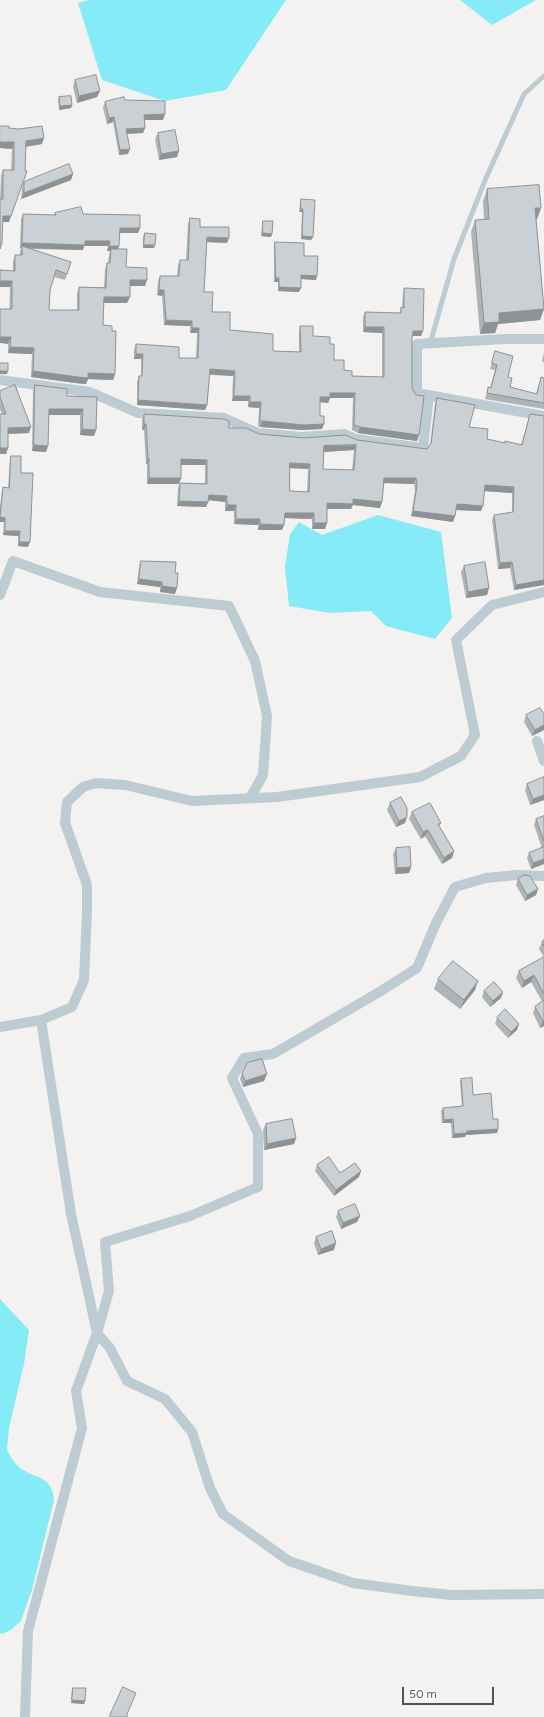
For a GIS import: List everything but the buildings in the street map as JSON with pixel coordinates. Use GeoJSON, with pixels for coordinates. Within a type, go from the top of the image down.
{"type":"FeatureCollection","features":[{"type":"Feature","properties":{"kind":"street"},"geometry":{"type":"LineString","coordinates":[[544,339],[505,339],[417,344],[417,393],[544,416]]}},
{"type":"Feature","properties":{"kind":"street"},"geometry":{"type":"LineString","coordinates":[[0,380],[90,392],[138,413],[224,418],[258,433],[302,437],[344,434],[356,438],[423,448],[429,395]]}},
{"type":"Feature","properties":{"kind":"street"},"geometry":{"type":"LineString","coordinates":[[0,595],[13,562],[100,592],[229,606],[254,661],[267,716],[263,775],[250,798]]}},
{"type":"Feature","properties":{"kind":"street"},"geometry":{"type":"LineString","coordinates":[[0,1027],[41,1020],[72,1007],[84,980],[88,912],[86,884],[65,823],[67,802],[83,787],[96,782],[124,785],[192,801],[277,797],[420,777],[461,756],[475,735],[456,640],[492,605],[544,592]]}},
{"type":"Feature","properties":{"kind":"street"},"geometry":{"type":"LineString","coordinates":[[537,741],[544,761]]}},
{"type":"Feature","properties":{"kind":"street"},"geometry":{"type":"LineString","coordinates":[[25,1717],[28,1631],[82,1428],[76,1391],[97,1333],[109,1291],[105,1242],[190,1216],[258,1187],[258,1134],[232,1078],[244,1058],[273,1054],[381,991],[417,968],[436,923],[455,887],[486,878],[517,875],[544,876]]}},
{"type":"Feature","properties":{"kind":"street"},"geometry":{"type":"LineString","coordinates":[[41,1020],[71,1214],[97,1333],[110,1348],[128,1381],[165,1399],[192,1432],[210,1488],[224,1514],[289,1561],[353,1583],[412,1591],[452,1594],[544,1594]]}},
{"type":"Feature","properties":{"kind":"lane"},"geometry":{"type":"LineString","coordinates":[[430,344],[454,259],[486,178],[524,94],[544,76]]}},
{"type":"Feature","properties":{"kind":"water"},"geometry":{"type":"Polygon","coordinates":[[[89,0],[286,0],[226,90],[165,101],[102,80],[78,3],[89,0]]]}},
{"type":"Feature","properties":{"kind":"water"},"geometry":{"type":"Polygon","coordinates":[[[460,0],[536,0],[492,25],[460,0]]]}},
{"type":"Feature","properties":{"kind":"water"},"geometry":{"type":"Polygon","coordinates":[[[378,515],[441,532],[452,618],[435,639],[386,626],[371,611],[330,613],[289,606],[285,567],[290,534],[299,522],[322,535],[378,515]]]}},
{"type":"Feature","properties":{"kind":"water"},"geometry":{"type":"Polygon","coordinates":[[[0,1299],[29,1330],[24,1364],[9,1428],[7,1450],[20,1468],[47,1482],[53,1492],[54,1500],[32,1590],[21,1621],[11,1630],[2,1634],[0,1633],[0,1299]]]}}]}
